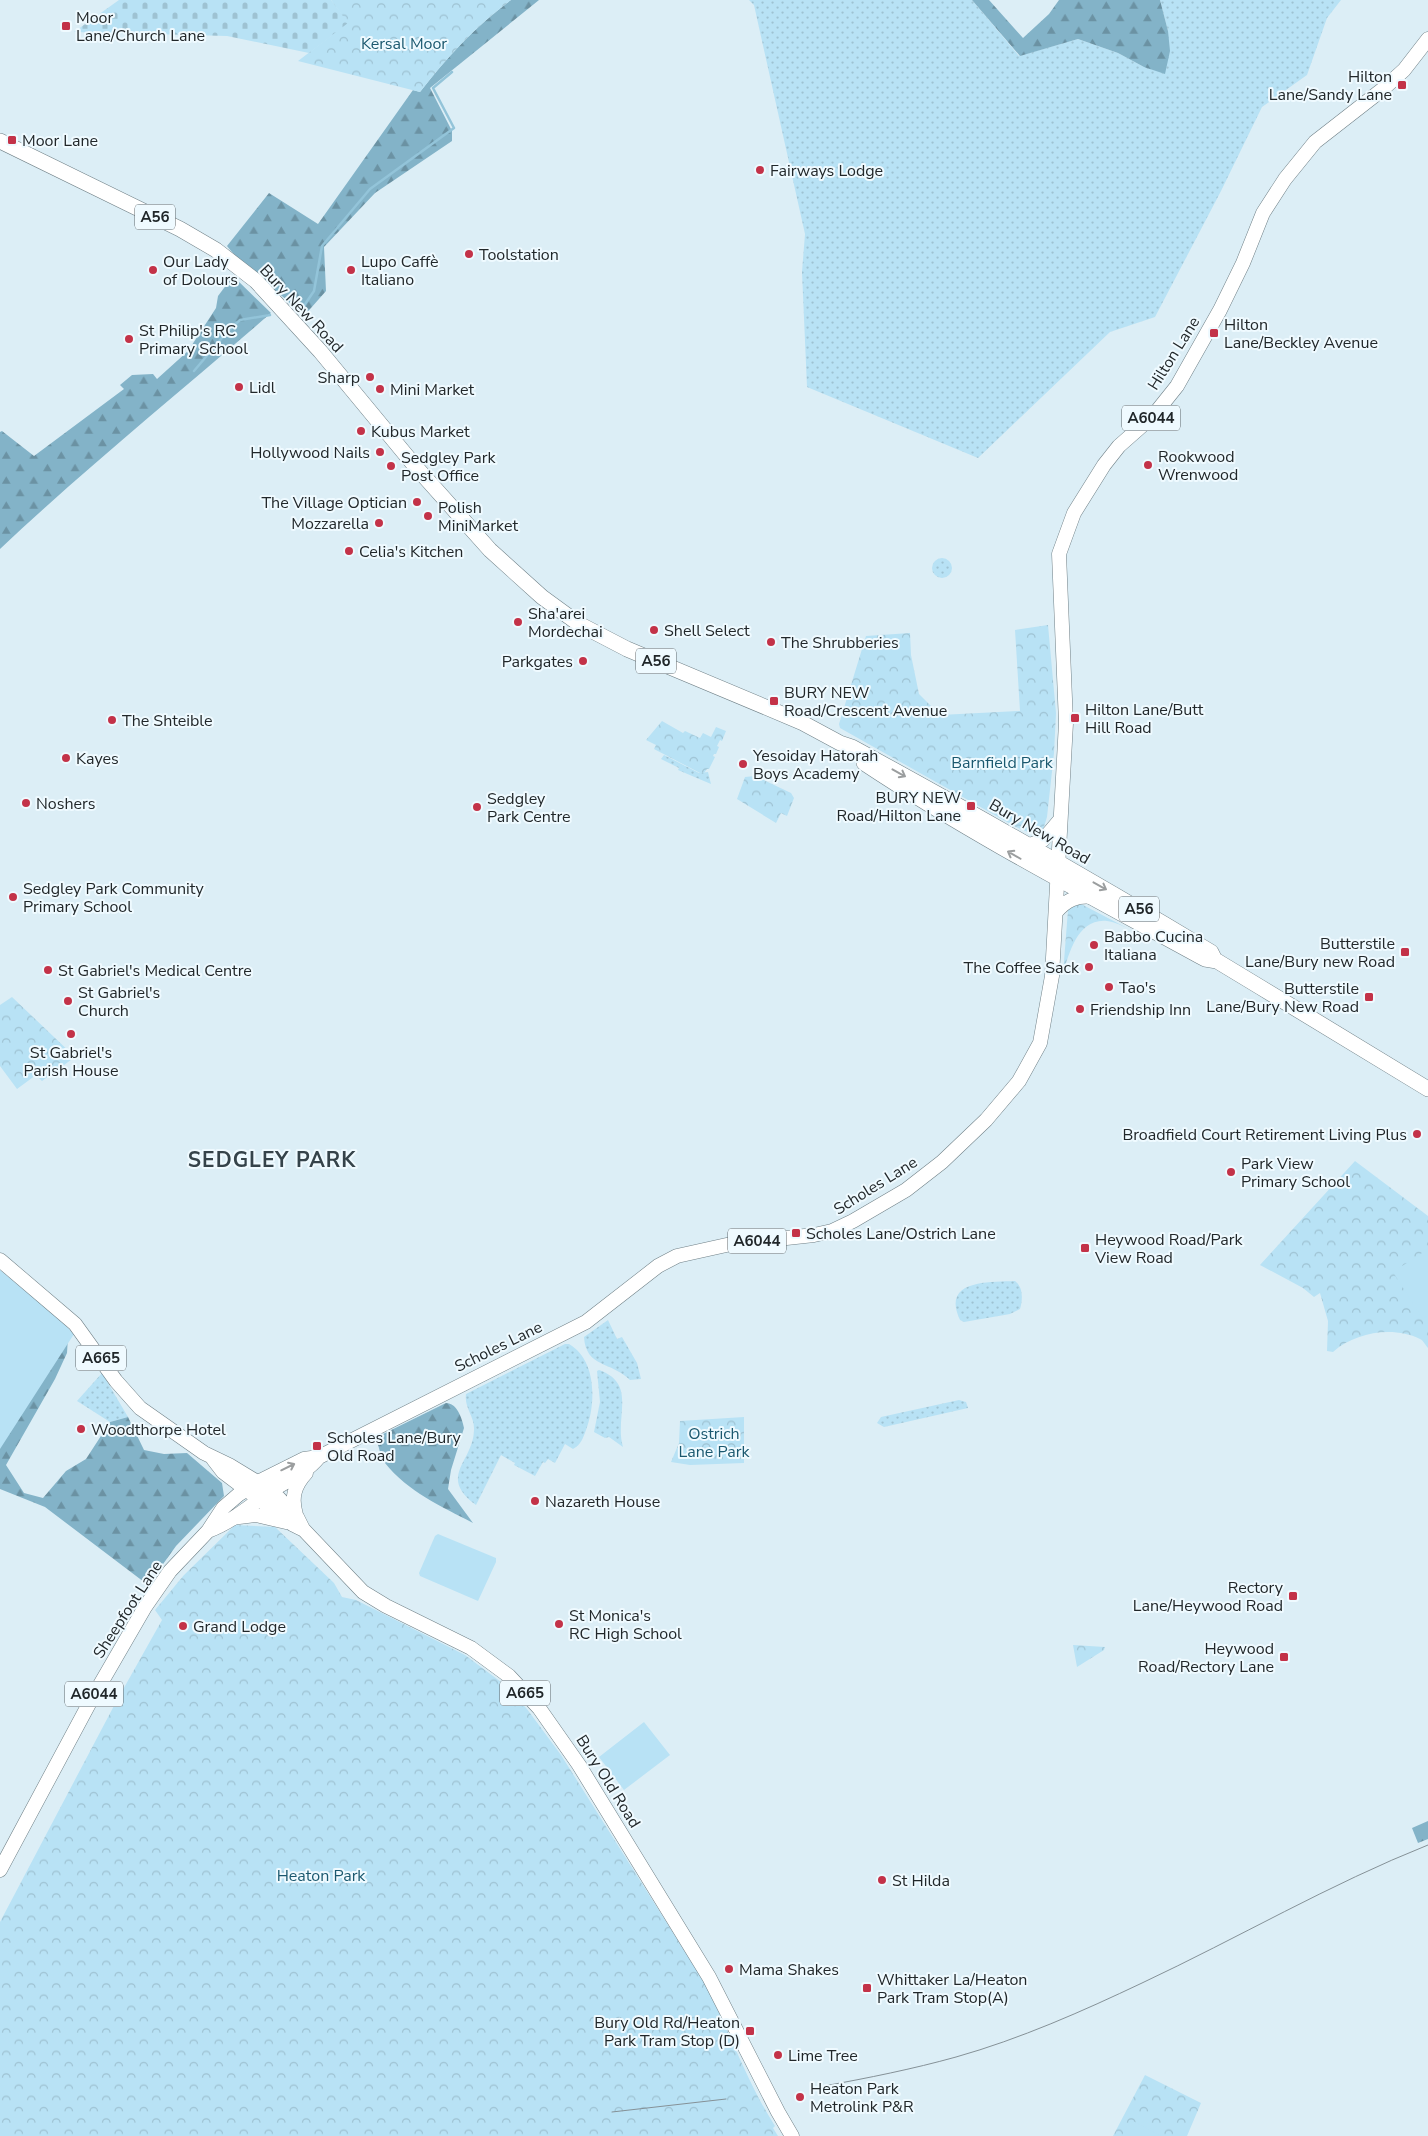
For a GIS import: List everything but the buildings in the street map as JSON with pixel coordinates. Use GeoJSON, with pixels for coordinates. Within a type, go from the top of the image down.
{"type":"FeatureCollection","features":[{"type":"Feature","properties":{"kind":"highway","name":"Bury New Road"},"geometry":{"type":"LineString","coordinates":[[0,141],[180,229],[216,250],[236,265],[274,300],[320,351],[415,466],[490,550],[542,597],[579,624],[627,649],[801,722],[840,743],[852,747],[1057,863],[1106,888],[1211,952],[1214,960]]}},
{"type":"Feature","properties":{"kind":"highway","name":"Bury New Road"},"geometry":{"type":"LineString","coordinates":[[840,743],[850,754],[930,806],[1056,879],[1093,897],[1206,959],[1214,960],[1428,1089]]}},
{"type":"Feature","properties":{"kind":"main road","name":"Hilton Lane"},"geometry":{"type":"LineString","coordinates":[[1056,879],[1066,723],[1060,554],[1074,513],[1104,465],[1119,446],[1153,416],[1177,386],[1220,310],[1243,263],[1263,213],[1285,179],[1315,142],[1383,89],[1404,70],[1428,40]]}},
{"type":"Feature","properties":{"kind":"main road"},"geometry":{"type":"LineString","coordinates":[[1027,846],[1043,840],[1059,821]]}},
{"type":"Feature","properties":{"kind":"main road","name":"Scholes Lane"},"geometry":{"type":"LineString","coordinates":[[258,1491],[304,1459],[319,1457],[586,1322],[669,1260],[690,1252],[731,1244],[832,1231],[906,1190],[942,1162],[986,1120],[1019,1081],[1040,1044],[1052,976],[1056,879]]}},
{"type":"Feature","properties":{"kind":"main road"},"geometry":{"type":"LineString","coordinates":[[1056,912],[1070,899],[1083,896],[1093,897]]}},
{"type":"Feature","properties":{"kind":"main road","name":"Bury Old Road"},"geometry":{"type":"LineString","coordinates":[[0,1260],[75,1324],[116,1381],[140,1408],[213,1459],[223,1472],[258,1491],[297,1523],[364,1592],[386,1606],[471,1648],[508,1676],[539,1708],[579,1765],[709,1977],[792,2136]]}},
{"type":"Feature","properties":{"kind":"main road","name":"Scholes Lane"},"geometry":{"type":"LineString","coordinates":[[258,1491],[309,1468],[319,1457]]}},
{"type":"Feature","properties":{"kind":"main road"},"geometry":{"type":"LineString","coordinates":[[237,1517],[256,1515],[297,1523],[294,1491],[297,1483],[309,1468]]}},
{"type":"Feature","properties":{"kind":"main road"},"geometry":{"type":"LineString","coordinates":[[212,1526],[258,1491]]}},
{"type":"Feature","properties":{"kind":"main road","name":"Sheepfoot Lane"},"geometry":{"type":"LineString","coordinates":[[0,1870],[90,1702],[145,1607],[176,1564],[212,1526],[228,1524],[237,1517],[258,1491]]}},
{"type":"Feature","properties":{"kind":"green space"},"geometry":{"type":"Polygon","coordinates":[[[119,0],[331,0],[349,23],[309,53],[227,36],[74,32],[119,0]]]}},
{"type":"Feature","properties":{"kind":"green space","name":"Kersal Moor"},"geometry":{"type":"Polygon","coordinates":[[[331,0],[511,0],[462,43],[420,92],[298,61],[348,23],[331,0]]]}},
{"type":"Feature","properties":{"kind":"green space"},"geometry":{"type":"Polygon","coordinates":[[[511,0],[539,0],[430,88],[452,131],[452,141],[375,193],[324,247],[326,291],[303,317],[285,298],[235,256],[227,246],[269,193],[318,224],[413,90],[420,92],[463,43],[486,20],[511,0]]]}},
{"type":"Feature","properties":{"kind":"green space"},"geometry":{"type":"Polygon","coordinates":[[[749,0],[972,0],[1019,56],[1078,39],[1118,53],[1144,67],[1168,31],[1160,0],[1341,0],[1327,18],[1307,75],[1262,107],[1221,191],[1155,317],[1110,332],[978,458],[807,387],[802,272],[805,234],[754,5],[749,0]]]}},
{"type":"Feature","properties":{"kind":"green space"},"geometry":{"type":"Polygon","coordinates":[[[972,0],[989,0],[1023,38],[1049,14],[1059,0],[1160,0],[1168,31],[1170,51],[1165,74],[1144,67],[1118,53],[1078,39],[1020,56],[972,0]]]}},
{"type":"Feature","properties":{"kind":"green space"},"geometry":{"type":"Polygon","coordinates":[[[233,276],[271,313],[100,459],[0,549],[0,432],[2,431],[34,456],[124,389],[120,385],[132,375],[153,374],[157,379],[188,351],[216,308],[218,296],[233,276]]]}},
{"type":"Feature","properties":{"kind":"green space"},"geometry":{"type":"Polygon","coordinates":[[[942,558],[949,561],[952,568],[949,575],[942,578],[935,575],[932,568],[935,561],[942,558]]]}},
{"type":"Feature","properties":{"kind":"green space","name":"Barnfield Park"},"geometry":{"type":"Polygon","coordinates":[[[1048,625],[1056,713],[1054,753],[1047,817],[1043,830],[1037,834],[1016,827],[840,728],[839,724],[866,636],[910,633],[911,655],[919,694],[940,715],[1020,711],[1015,630],[1048,625]]]}},
{"type":"Feature","properties":{"kind":"green space"},"geometry":{"type":"Polygon","coordinates":[[[662,721],[683,733],[685,731],[700,738],[703,733],[711,737],[716,727],[726,731],[722,741],[720,740],[717,746],[719,747],[713,756],[715,757],[709,769],[704,773],[700,773],[654,749],[656,745],[646,740],[662,721]]]}},
{"type":"Feature","properties":{"kind":"green space"},"geometry":{"type":"Polygon","coordinates":[[[664,755],[699,773],[708,772],[711,784],[678,770],[679,768],[661,759],[664,755]]]}},
{"type":"Feature","properties":{"kind":"green space"},"geometry":{"type":"Polygon","coordinates":[[[755,776],[791,793],[794,798],[787,816],[781,813],[776,823],[737,799],[745,777],[755,776]]]}},
{"type":"Feature","properties":{"kind":"green space"},"geometry":{"type":"Polygon","coordinates":[[[1077,904],[1083,905],[1129,929],[1107,921],[1089,925],[1076,938],[1063,974],[1068,910],[1077,904]]]}},
{"type":"Feature","properties":{"kind":"green space"},"geometry":{"type":"Polygon","coordinates":[[[12,997],[75,1057],[42,1081],[36,1075],[17,1089],[0,1066],[0,1005],[12,997]]]}},
{"type":"Feature","properties":{"kind":"green space"},"geometry":{"type":"Polygon","coordinates":[[[1355,1161],[1428,1216],[1428,1348],[1420,1339],[1409,1335],[1387,1332],[1364,1336],[1342,1345],[1333,1352],[1327,1351],[1328,1321],[1320,1293],[1314,1297],[1303,1288],[1260,1265],[1355,1161]]]}},
{"type":"Feature","properties":{"kind":"green space"},"geometry":{"type":"Polygon","coordinates":[[[1428,1249],[1428,1315],[1423,1319],[1393,1272],[1428,1249]]]}},
{"type":"Feature","properties":{"kind":"green space"},"geometry":{"type":"Polygon","coordinates":[[[0,1270],[58,1318],[74,1334],[0,1449],[0,1270]]]}},
{"type":"Feature","properties":{"kind":"green space"},"geometry":{"type":"Polygon","coordinates":[[[1015,1281],[1020,1286],[1022,1294],[1020,1309],[1010,1314],[964,1322],[960,1320],[956,1307],[957,1297],[962,1290],[981,1283],[1015,1281]]]}},
{"type":"Feature","properties":{"kind":"green space"},"geometry":{"type":"Polygon","coordinates":[[[608,1320],[617,1339],[622,1337],[637,1363],[641,1379],[630,1380],[623,1374],[594,1359],[589,1354],[584,1337],[608,1320]]]}},
{"type":"Feature","properties":{"kind":"green space"},"geometry":{"type":"Polygon","coordinates":[[[68,1337],[67,1353],[55,1379],[6,1465],[24,1493],[43,1498],[66,1471],[86,1459],[110,1422],[128,1417],[144,1450],[164,1454],[187,1453],[222,1483],[224,1496],[176,1546],[148,1585],[45,1507],[0,1489],[0,1421],[68,1337]]]}},
{"type":"Feature","properties":{"kind":"green space"},"geometry":{"type":"Polygon","coordinates":[[[565,1344],[569,1344],[578,1351],[585,1361],[592,1383],[592,1408],[581,1441],[573,1449],[565,1444],[555,1463],[548,1459],[545,1463],[543,1462],[535,1476],[514,1465],[515,1463],[501,1455],[476,1505],[464,1495],[459,1485],[458,1477],[460,1468],[473,1440],[474,1428],[466,1403],[466,1394],[565,1344]]]}},
{"type":"Feature","properties":{"kind":"green space"},"geometry":{"type":"Polygon","coordinates":[[[599,1370],[611,1376],[618,1384],[621,1393],[621,1436],[623,1447],[609,1437],[605,1438],[594,1432],[600,1402],[597,1371],[599,1370]]]}},
{"type":"Feature","properties":{"kind":"green space"},"geometry":{"type":"Polygon","coordinates":[[[102,1373],[128,1417],[110,1422],[77,1401],[102,1373]]]}},
{"type":"Feature","properties":{"kind":"green space"},"geometry":{"type":"Polygon","coordinates":[[[959,1400],[966,1402],[968,1408],[884,1427],[877,1423],[881,1417],[959,1400]]]}},
{"type":"Feature","properties":{"kind":"green space"},"geometry":{"type":"Polygon","coordinates":[[[446,1403],[456,1408],[464,1428],[451,1470],[448,1489],[473,1523],[437,1504],[404,1482],[385,1463],[375,1438],[446,1403]]]}},
{"type":"Feature","properties":{"kind":"green space","name":"Ostrich Lane Park"},"geometry":{"type":"Polygon","coordinates":[[[744,1417],[744,1463],[690,1465],[671,1462],[679,1443],[680,1421],[744,1417]]]}},
{"type":"Feature","properties":{"kind":"green space","name":"Heaton Park"},"geometry":{"type":"Polygon","coordinates":[[[235,1525],[275,1527],[334,1583],[342,1597],[356,1600],[465,1655],[501,1682],[527,1709],[561,1755],[704,1982],[746,2073],[775,2126],[773,2128],[778,2136],[0,2136],[0,1922],[116,1702],[162,1620],[155,1610],[184,1575],[235,1525]]]}},
{"type":"Feature","properties":{"kind":"green space"},"geometry":{"type":"Polygon","coordinates":[[[438,1534],[496,1558],[496,1562],[478,1601],[420,1576],[419,1573],[435,1536],[438,1534]]]}},
{"type":"Feature","properties":{"kind":"green space"},"geometry":{"type":"Polygon","coordinates":[[[1073,1645],[1105,1647],[1104,1650],[1077,1667],[1073,1645]]]}},
{"type":"Feature","properties":{"kind":"green space"},"geometry":{"type":"Polygon","coordinates":[[[644,1722],[670,1755],[624,1790],[599,1757],[644,1722]]]}},
{"type":"Feature","properties":{"kind":"green space"},"geometry":{"type":"Polygon","coordinates":[[[1428,1821],[1428,1839],[1418,1843],[1412,1828],[1428,1821]]]}},
{"type":"Feature","properties":{"kind":"green space"},"geometry":{"type":"Polygon","coordinates":[[[1145,2075],[1201,2103],[1187,2136],[1113,2136],[1145,2075]]]}},
{"type":"Feature","properties":{"kind":"green space"},"geometry":{"type":"Polygon","coordinates":[[[1131,2120],[1161,2136],[1122,2136],[1131,2120]]]}},
{"type":"Feature","properties":{"kind":"waterway"},"geometry":{"type":"LineString","coordinates":[[301,310],[314,291],[322,246],[370,189],[454,128],[433,88],[452,72]]}},
{"type":"Feature","properties":{"kind":"waterway"},"geometry":{"type":"LineString","coordinates":[[194,371],[227,332],[240,320],[270,315]]}},
{"type":"Feature","properties":{"kind":"tram line"},"geometry":{"type":"LineString","coordinates":[[824,2086],[956,2057],[1004,2042],[1051,2024],[1178,1966],[1355,1877],[1428,1845]]}},
{"type":"Feature","properties":{"kind":"tram line"},"geometry":{"type":"LineString","coordinates":[[612,2112],[726,2099]]}},
{"type":"Feature","properties":{"kind":"place","name":"Moor Lane/Church Lane"},"geometry":{"type":"Point","coordinates":[66,26]}},
{"type":"Feature","properties":{"kind":"place","name":"Hilton Lane/Sandy Lane"},"geometry":{"type":"Point","coordinates":[1402,85]}},
{"type":"Feature","properties":{"kind":"place","name":"Moor Lane"},"geometry":{"type":"Point","coordinates":[12,140]}},
{"type":"Feature","properties":{"kind":"place","name":"Fairways Lodge"},"geometry":{"type":"Point","coordinates":[760,170]}},
{"type":"Feature","properties":{"kind":"place","name":"Toolstation"},"geometry":{"type":"Point","coordinates":[469,254]}},
{"type":"Feature","properties":{"kind":"place","name":"Our Lady of Dolours"},"geometry":{"type":"Point","coordinates":[153,270]}},
{"type":"Feature","properties":{"kind":"place","name":"Lupo Caffè Italiano"},"geometry":{"type":"Point","coordinates":[351,270]}},
{"type":"Feature","properties":{"kind":"place","name":"Hilton Lane/Beckley Avenue"},"geometry":{"type":"Point","coordinates":[1214,333]}},
{"type":"Feature","properties":{"kind":"place","name":"St Philip's RC Primary School"},"geometry":{"type":"Point","coordinates":[129,339]}},
{"type":"Feature","properties":{"kind":"place","name":"Sharp"},"geometry":{"type":"Point","coordinates":[370,377]}},
{"type":"Feature","properties":{"kind":"place","name":"Lidl"},"geometry":{"type":"Point","coordinates":[239,387]}},
{"type":"Feature","properties":{"kind":"place","name":"Mini Market"},"geometry":{"type":"Point","coordinates":[380,389]}},
{"type":"Feature","properties":{"kind":"place","name":"Kubus Market"},"geometry":{"type":"Point","coordinates":[361,431]}},
{"type":"Feature","properties":{"kind":"place","name":"Hollywood Nails"},"geometry":{"type":"Point","coordinates":[380,452]}},
{"type":"Feature","properties":{"kind":"place","name":"Rookwood Wrenwood"},"geometry":{"type":"Point","coordinates":[1148,465]}},
{"type":"Feature","properties":{"kind":"place","name":"Sedgley Park Post Office"},"geometry":{"type":"Point","coordinates":[391,466]}},
{"type":"Feature","properties":{"kind":"place","name":"The Village Optician"},"geometry":{"type":"Point","coordinates":[417,502]}},
{"type":"Feature","properties":{"kind":"place","name":"Polish MiniMarket"},"geometry":{"type":"Point","coordinates":[428,516]}},
{"type":"Feature","properties":{"kind":"place","name":"Mozzarella"},"geometry":{"type":"Point","coordinates":[379,523]}},
{"type":"Feature","properties":{"kind":"place","name":"Celia's Kitchen"},"geometry":{"type":"Point","coordinates":[349,551]}},
{"type":"Feature","properties":{"kind":"place","name":"Sha'arei Mordechai"},"geometry":{"type":"Point","coordinates":[518,622]}},
{"type":"Feature","properties":{"kind":"place","name":"Shell Select"},"geometry":{"type":"Point","coordinates":[654,630]}},
{"type":"Feature","properties":{"kind":"place","name":"The Shrubberies"},"geometry":{"type":"Point","coordinates":[771,642]}},
{"type":"Feature","properties":{"kind":"place","name":"Parkgates"},"geometry":{"type":"Point","coordinates":[583,661]}},
{"type":"Feature","properties":{"kind":"place","name":"BURY NEW Road/Crescent Avenue"},"geometry":{"type":"Point","coordinates":[774,701]}},
{"type":"Feature","properties":{"kind":"place","name":"Hilton Lane/Butt Hill Road"},"geometry":{"type":"Point","coordinates":[1075,718]}},
{"type":"Feature","properties":{"kind":"place","name":"The Shteible"},"geometry":{"type":"Point","coordinates":[112,720]}},
{"type":"Feature","properties":{"kind":"place","name":"Kayes"},"geometry":{"type":"Point","coordinates":[66,758]}},
{"type":"Feature","properties":{"kind":"place","name":"Yesoiday Hatorah Boys Academy"},"geometry":{"type":"Point","coordinates":[743,764]}},
{"type":"Feature","properties":{"kind":"place","name":"Noshers"},"geometry":{"type":"Point","coordinates":[26,803]}},
{"type":"Feature","properties":{"kind":"place","name":"BURY NEW Road/Hilton Lane"},"geometry":{"type":"Point","coordinates":[971,806]}},
{"type":"Feature","properties":{"kind":"place","name":"Sedgley Park Centre"},"geometry":{"type":"Point","coordinates":[477,807]}},
{"type":"Feature","properties":{"kind":"place","name":"Sedgley Park Community Primary School"},"geometry":{"type":"Point","coordinates":[13,897]}},
{"type":"Feature","properties":{"kind":"place","name":"Babbo Cucina Italiana"},"geometry":{"type":"Point","coordinates":[1094,945]}},
{"type":"Feature","properties":{"kind":"place","name":"Butterstile Lane/Bury new Road"},"geometry":{"type":"Point","coordinates":[1405,952]}},
{"type":"Feature","properties":{"kind":"place","name":"The Coffee Sack"},"geometry":{"type":"Point","coordinates":[1089,967]}},
{"type":"Feature","properties":{"kind":"place","name":"St Gabriel's Medical Centre"},"geometry":{"type":"Point","coordinates":[48,970]}},
{"type":"Feature","properties":{"kind":"place","name":"Tao's"},"geometry":{"type":"Point","coordinates":[1109,987]}},
{"type":"Feature","properties":{"kind":"place","name":"Butterstile Lane/Bury New Road"},"geometry":{"type":"Point","coordinates":[1369,997]}},
{"type":"Feature","properties":{"kind":"place","name":"St Gabriel's Church"},"geometry":{"type":"Point","coordinates":[68,1001]}},
{"type":"Feature","properties":{"kind":"place","name":"Friendship Inn"},"geometry":{"type":"Point","coordinates":[1080,1009]}},
{"type":"Feature","properties":{"kind":"place","name":"St Gabriel's Parish House"},"geometry":{"type":"Point","coordinates":[71,1034]}},
{"type":"Feature","properties":{"kind":"place","name":"Broadfield Court Retirement Living Plus"},"geometry":{"type":"Point","coordinates":[1417,1134]}},
{"type":"Feature","properties":{"kind":"place","name":"Park View Primary School"},"geometry":{"type":"Point","coordinates":[1231,1172]}},
{"type":"Feature","properties":{"kind":"place","name":"Scholes Lane/Ostrich Lane"},"geometry":{"type":"Point","coordinates":[796,1233]}},
{"type":"Feature","properties":{"kind":"place","name":"Heywood Road/Park View Road"},"geometry":{"type":"Point","coordinates":[1085,1248]}},
{"type":"Feature","properties":{"kind":"place","name":"Woodthorpe Hotel"},"geometry":{"type":"Point","coordinates":[81,1429]}},
{"type":"Feature","properties":{"kind":"place","name":"Scholes Lane/Bury Old Road"},"geometry":{"type":"Point","coordinates":[317,1446]}},
{"type":"Feature","properties":{"kind":"place","name":"Nazareth House"},"geometry":{"type":"Point","coordinates":[535,1501]}},
{"type":"Feature","properties":{"kind":"place","name":"Rectory Lane/Heywood Road"},"geometry":{"type":"Point","coordinates":[1293,1596]}},
{"type":"Feature","properties":{"kind":"place","name":"St Monica's RC High School"},"geometry":{"type":"Point","coordinates":[559,1624]}},
{"type":"Feature","properties":{"kind":"place","name":"Grand Lodge"},"geometry":{"type":"Point","coordinates":[183,1626]}},
{"type":"Feature","properties":{"kind":"place","name":"Heywood Road/Rectory Lane"},"geometry":{"type":"Point","coordinates":[1284,1657]}},
{"type":"Feature","properties":{"kind":"place","name":"St Hilda"},"geometry":{"type":"Point","coordinates":[882,1880]}},
{"type":"Feature","properties":{"kind":"place","name":"Mama Shakes"},"geometry":{"type":"Point","coordinates":[729,1969]}},
{"type":"Feature","properties":{"kind":"place","name":"Whittaker La/Heaton Park Tram Stop(A)"},"geometry":{"type":"Point","coordinates":[867,1988]}},
{"type":"Feature","properties":{"kind":"place","name":"Bury Old Rd/Heaton Park Tram Stop (D)"},"geometry":{"type":"Point","coordinates":[750,2031]}},
{"type":"Feature","properties":{"kind":"place","name":"Lime Tree"},"geometry":{"type":"Point","coordinates":[778,2055]}},
{"type":"Feature","properties":{"kind":"place","name":"Heaton Park Metrolink P&R"},"geometry":{"type":"Point","coordinates":[800,2097]}},
{"type":"Feature","properties":{"kind":"district","name":"SEDGLEY PARK"},"geometry":{"type":"Point","coordinates":[272,1160]}}]}
